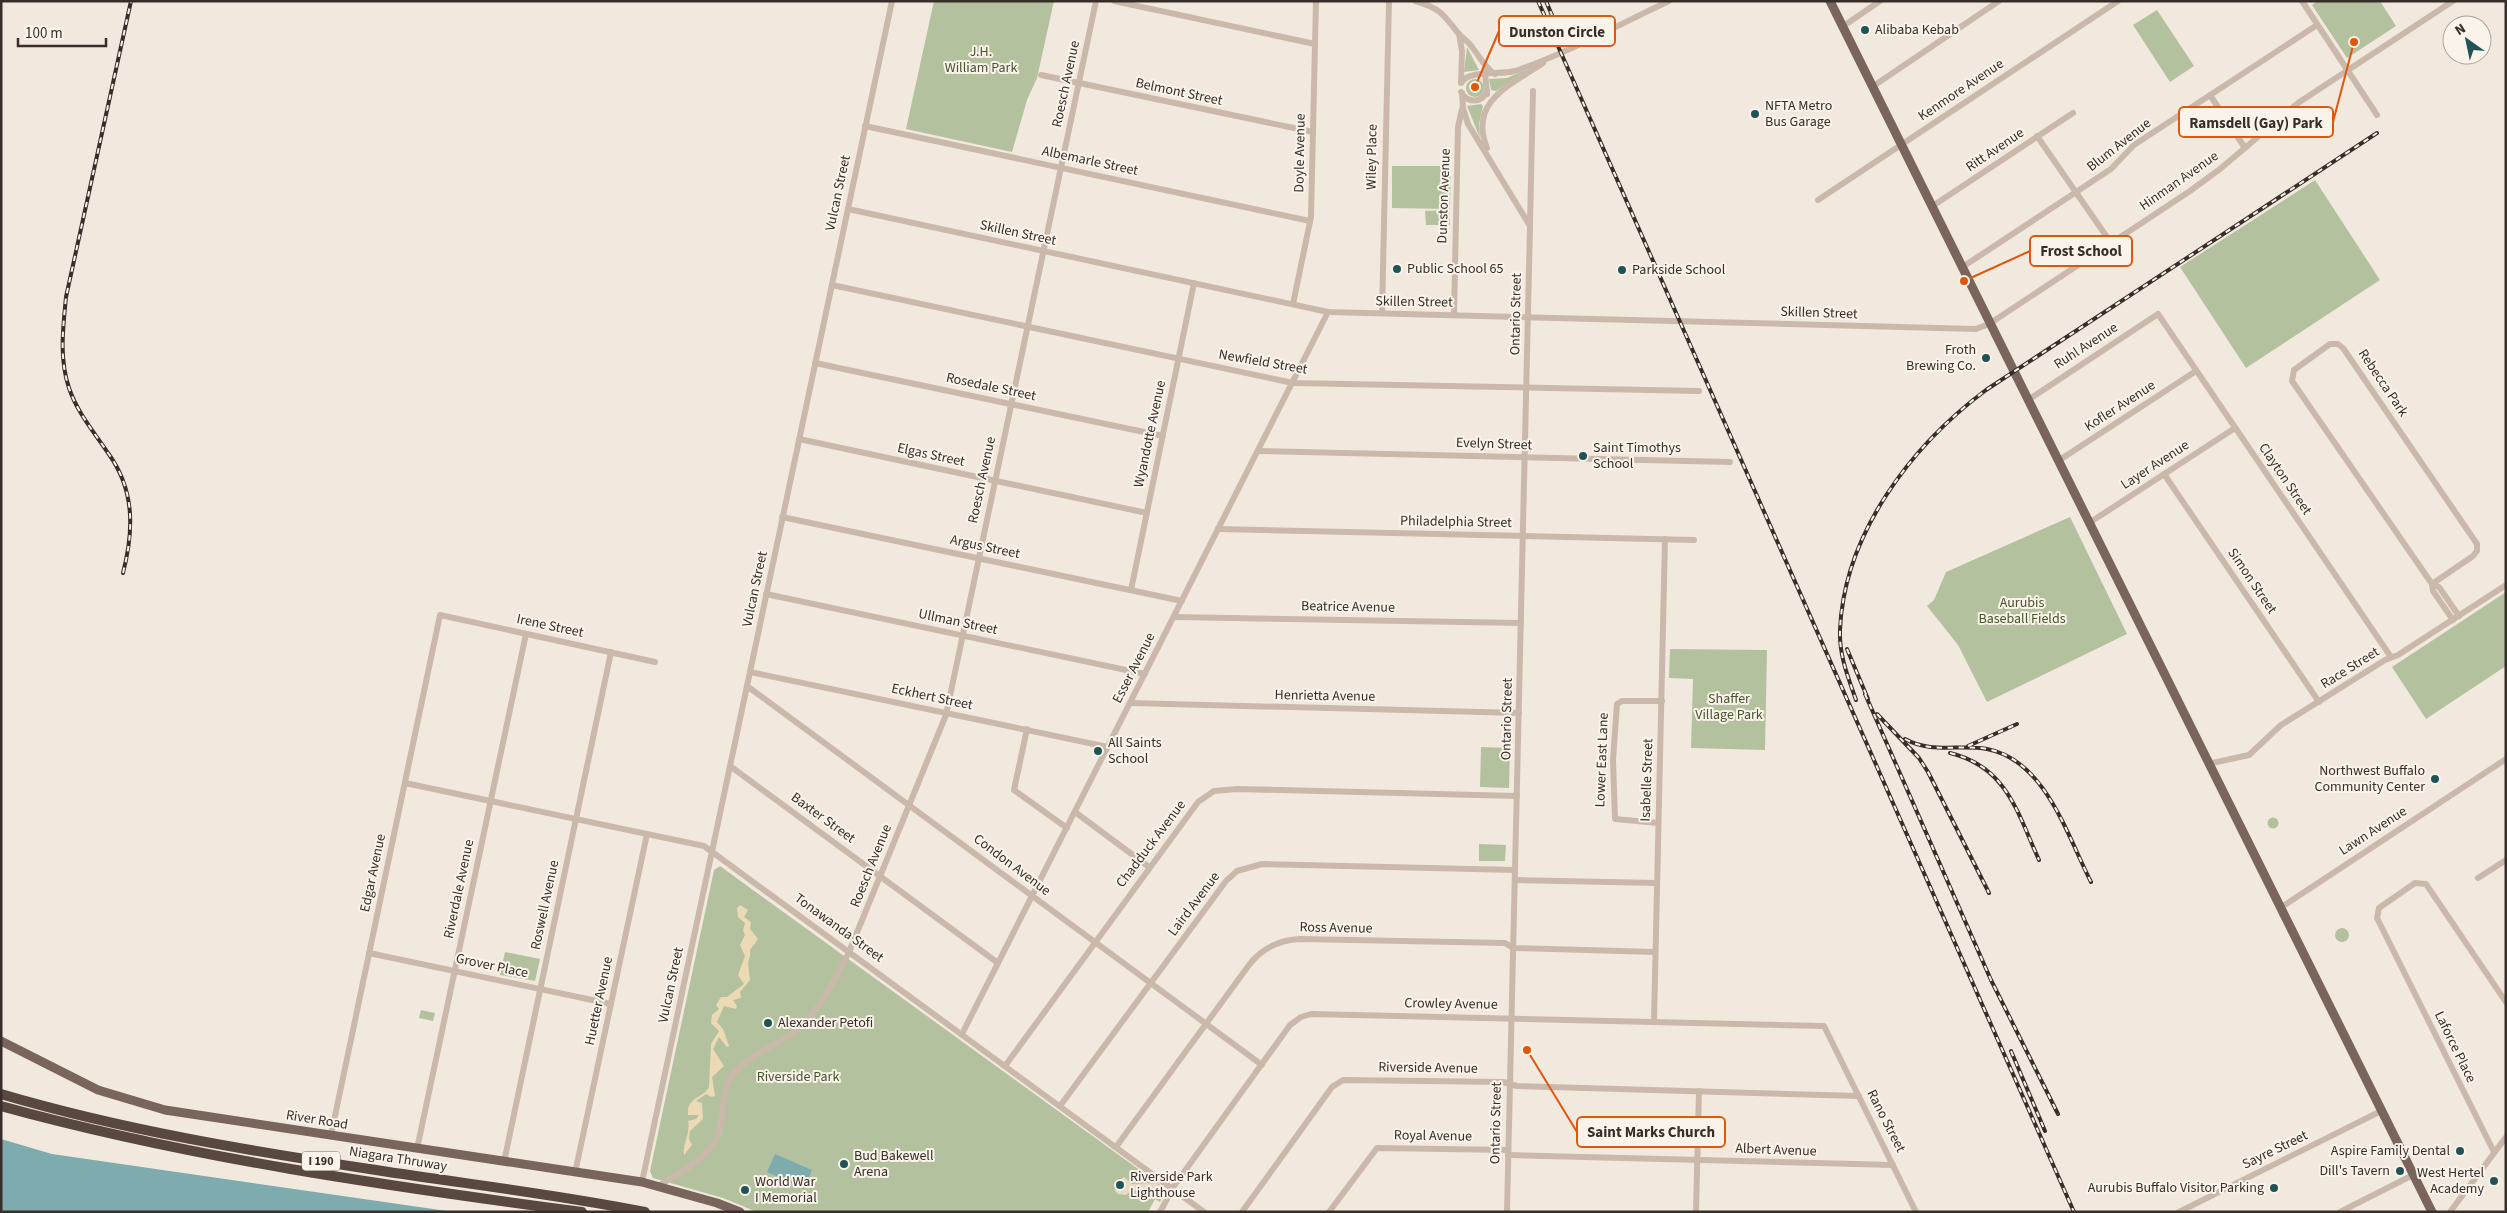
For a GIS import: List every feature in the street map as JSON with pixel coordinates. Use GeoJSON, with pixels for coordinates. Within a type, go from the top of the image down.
{"type":"FeatureCollection","features":[{"type":"Feature","properties":{"kind":"highway","name":"Niagara Thruway"},"geometry":{"type":"LineString","coordinates":[[1,1094],[50,1108],[188,1138],[375,1170],[592,1201],[645,1212]]}},
{"type":"Feature","properties":{"kind":"highway","name":"Niagara Thruway"},"geometry":{"type":"LineString","coordinates":[[1,1106],[81,1128],[306,1171],[582,1212]]}},
{"type":"Feature","properties":{"kind":"main road"},"geometry":{"type":"LineString","coordinates":[[1830,1],[1900,146],[2432,1212]]}},
{"type":"Feature","properties":{"kind":"main road","name":"River Road"},"geometry":{"type":"LineString","coordinates":[[1,1041],[71,1078],[130,1101],[165,1110],[642,1182],[740,1212]]}},
{"type":"Feature","properties":{"kind":"street","name":"Vulcan Street"},"geometry":{"type":"LineString","coordinates":[[642,1182],[892,1]]}},
{"type":"Feature","properties":{"kind":"street","name":"Roesch Avenue"},"geometry":{"type":"LineString","coordinates":[[658,1186],[685,1170],[715,1141],[720,1129],[724,1094],[732,1075],[754,1055],[791,1034],[802,1024],[831,986],[850,952],[946,713],[1096,1]]}},
{"type":"Feature","properties":{"kind":"street"},"geometry":{"type":"LineString","coordinates":[[1114,1],[1315,44]]}},
{"type":"Feature","properties":{"kind":"street","name":"Doyle Avenue"},"geometry":{"type":"LineString","coordinates":[[1293,304],[1310,221],[1316,1]]}},
{"type":"Feature","properties":{"kind":"street","name":"Wiley Place"},"geometry":{"type":"LineString","coordinates":[[1382,313],[1388,1]]}},
{"type":"Feature","properties":{"kind":"street"},"geometry":{"type":"LineString","coordinates":[[1415,1],[1433,6],[1442,12],[1459,34],[1471,45],[1485,73],[1487,98],[1482,130],[1495,168]]}},
{"type":"Feature","properties":{"kind":"street"},"geometry":{"type":"LineString","coordinates":[[1462,82],[1472,74],[1495,74],[1517,70],[1548,59],[1669,1]]}},
{"type":"Feature","properties":{"kind":"street"},"geometry":{"type":"LineString","coordinates":[[1842,27],[1880,1]]}},
{"type":"Feature","properties":{"kind":"street"},"geometry":{"type":"LineString","coordinates":[[1872,88],[1999,1]]}},
{"type":"Feature","properties":{"kind":"street","name":"Kenmore Avenue"},"geometry":{"type":"LineString","coordinates":[[1818,200],[2118,1]]}},
{"type":"Feature","properties":{"kind":"street","name":"Hinman Avenue"},"geometry":{"type":"LineString","coordinates":[[1989,324],[2213,175],[2282,114],[2453,1]]}},
{"type":"Feature","properties":{"kind":"street"},"geometry":{"type":"LineString","coordinates":[[2303,2],[2376,115]]}},
{"type":"Feature","properties":{"kind":"street","name":"Blum Avenue"},"geometry":{"type":"LineString","coordinates":[[1961,268],[2112,169],[2127,150],[2317,25]]}},
{"type":"Feature","properties":{"kind":"street"},"geometry":{"type":"LineString","coordinates":[[1459,34],[1462,51],[1462,108],[1468,124],[1530,226]]}},
{"type":"Feature","properties":{"kind":"street"},"geometry":{"type":"LineString","coordinates":[[1462,92],[1467,99],[1478,100],[1487,98],[1497,94],[1548,59]]}},
{"type":"Feature","properties":{"kind":"street","name":"Belmont Street"},"geometry":{"type":"LineString","coordinates":[[1041,75],[1313,132]]}},
{"type":"Feature","properties":{"kind":"street","name":"Ontario Street"},"geometry":{"type":"LineString","coordinates":[[1507,1212],[1526,458],[1533,90]]}},
{"type":"Feature","properties":{"kind":"street"},"geometry":{"type":"LineString","coordinates":[[2210,95],[2245,148]]}},
{"type":"Feature","properties":{"kind":"street","name":"Dunston Avenue"},"geometry":{"type":"LineString","coordinates":[[1454,315],[1458,127],[1462,108]]}},
{"type":"Feature","properties":{"kind":"street","name":"Ritt Avenue"},"geometry":{"type":"LineString","coordinates":[[1931,207],[2073,113]]}},
{"type":"Feature","properties":{"kind":"street","name":"Albemarle Street"},"geometry":{"type":"LineString","coordinates":[[865,126],[1310,221]]}},
{"type":"Feature","properties":{"kind":"street"},"geometry":{"type":"LineString","coordinates":[[2037,136],[2111,244]]}},
{"type":"Feature","properties":{"kind":"street","name":"Skillen Street"},"geometry":{"type":"LineString","coordinates":[[848,209],[1328,312],[1937,330],[1969,330],[1989,324]]}},
{"type":"Feature","properties":{"kind":"street","name":"Wyandotte Avenue"},"geometry":{"type":"LineString","coordinates":[[1131,590],[1194,283]]}},
{"type":"Feature","properties":{"kind":"street","name":"Newfield Street"},"geometry":{"type":"LineString","coordinates":[[832,285],[1293,382],[1699,391]]}},
{"type":"Feature","properties":{"kind":"street","name":"Esser Avenue"},"geometry":{"type":"LineString","coordinates":[[962,1034],[1328,312]]}},
{"type":"Feature","properties":{"kind":"street","name":"Clayton Street"},"geometry":{"type":"LineString","coordinates":[[2158,314],[2391,657]]}},
{"type":"Feature","properties":{"kind":"street","name":"Ruhl Avenue"},"geometry":{"type":"LineString","coordinates":[[2028,400],[2158,314]]}},
{"type":"Feature","properties":{"kind":"street","name":"Rebecca Park"},"geometry":{"type":"LineString","coordinates":[[2432,584],[2473,556],[2477,551],[2477,544],[2343,348],[2338,344],[2330,344],[2294,370],[2292,381],[2432,584],[2433,591],[2452,620]]}},
{"type":"Feature","properties":{"kind":"street","name":"Rosedale Street"},"geometry":{"type":"LineString","coordinates":[[815,362],[1163,436]]}},
{"type":"Feature","properties":{"kind":"street","name":"Kofler Avenue"},"geometry":{"type":"LineString","coordinates":[[2058,462],[2196,371]]}},
{"type":"Feature","properties":{"kind":"street","name":"Layer Avenue"},"geometry":{"type":"LineString","coordinates":[[2088,523],[2235,428]]}},
{"type":"Feature","properties":{"kind":"street","name":"Elgas Street"},"geometry":{"type":"LineString","coordinates":[[799,440],[1147,513]]}},
{"type":"Feature","properties":{"kind":"street","name":"Evelyn Street"},"geometry":{"type":"LineString","coordinates":[[1258,451],[1730,462]]}},
{"type":"Feature","properties":{"kind":"street","name":"Simon Street"},"geometry":{"type":"LineString","coordinates":[[2164,474],[2319,702]]}},
{"type":"Feature","properties":{"kind":"street","name":"Argus Street"},"geometry":{"type":"LineString","coordinates":[[782,517],[1182,601]]}},
{"type":"Feature","properties":{"kind":"street","name":"Philadelphia Street"},"geometry":{"type":"LineString","coordinates":[[1218,529],[1694,540]]}},
{"type":"Feature","properties":{"kind":"street","name":"Isabelle Street"},"geometry":{"type":"LineString","coordinates":[[1654,1021],[1666,539]]}},
{"type":"Feature","properties":{"kind":"street","name":"Rebecca Park"},"geometry":{"type":"LineString","coordinates":[[2432,584],[2440,587],[2459,616]]}},
{"type":"Feature","properties":{"kind":"street","name":"Race Street"},"geometry":{"type":"LineString","coordinates":[[2208,764],[2250,755],[2281,725],[2391,657],[2398,655],[2506,585]]}},
{"type":"Feature","properties":{"kind":"street","name":"Ullman Street"},"geometry":{"type":"LineString","coordinates":[[766,594],[1145,674]]}},
{"type":"Feature","properties":{"kind":"street","name":"Irene Street"},"geometry":{"type":"LineString","coordinates":[[440,615],[655,662]]}},
{"type":"Feature","properties":{"kind":"street","name":"Edgar Avenue"},"geometry":{"type":"LineString","coordinates":[[331,1136],[440,615]]}},
{"type":"Feature","properties":{"kind":"street","name":"Beatrice Avenue"},"geometry":{"type":"LineString","coordinates":[[1174,617],[1521,623]]}},
{"type":"Feature","properties":{"kind":"street","name":"Riverdale Avenue"},"geometry":{"type":"LineString","coordinates":[[417,1149],[526,634]]}},
{"type":"Feature","properties":{"kind":"street","name":"Roswell Avenue"},"geometry":{"type":"LineString","coordinates":[[504,1162],[611,652]]}},
{"type":"Feature","properties":{"kind":"street","name":"Eckhert Street"},"geometry":{"type":"LineString","coordinates":[[750,672],[1108,747]]}},
{"type":"Feature","properties":{"kind":"street","name":"Condon Avenue"},"geometry":{"type":"LineString","coordinates":[[747,686],[1262,1065]]}},
{"type":"Feature","properties":{"kind":"street","name":"Lower East Lane"},"geometry":{"type":"LineString","coordinates":[[1658,823],[1615,819],[1613,760],[1616,707],[1619,702],[1662,702]]}},
{"type":"Feature","properties":{"kind":"street","name":"Henrietta Avenue"},"geometry":{"type":"LineString","coordinates":[[1130,703],[1519,713]]}},
{"type":"Feature","properties":{"kind":"street"},"geometry":{"type":"LineString","coordinates":[[1026,729],[1014,790],[1067,828]]}},
{"type":"Feature","properties":{"kind":"street","name":"Lawn Avenue"},"geometry":{"type":"LineString","coordinates":[[2280,908],[2506,759]]}},
{"type":"Feature","properties":{"kind":"street","name":"Baxter Street"},"geometry":{"type":"LineString","coordinates":[[730,766],[998,962]]}},
{"type":"Feature","properties":{"kind":"street","name":"Tonawanda Street"},"geometry":{"type":"LineString","coordinates":[[405,783],[704,846],[1204,1212]]}},
{"type":"Feature","properties":{"kind":"street","name":"Chadduck Avenue"},"geometry":{"type":"LineString","coordinates":[[1005,1066],[1198,802],[1220,789],[1517,796]]}},
{"type":"Feature","properties":{"kind":"street"},"geometry":{"type":"LineString","coordinates":[[1075,812],[1149,867]]}},
{"type":"Feature","properties":{"kind":"street","name":"Huetter Avenue"},"geometry":{"type":"LineString","coordinates":[[575,1173],[647,834]]}},
{"type":"Feature","properties":{"kind":"street"},"geometry":{"type":"LineString","coordinates":[[2478,878],[2506,860]]}},
{"type":"Feature","properties":{"kind":"street","name":"Laird Avenue"},"geometry":{"type":"LineString","coordinates":[[1060,1106],[1226,881],[1237,871],[1262,864],[1515,870]]}},
{"type":"Feature","properties":{"kind":"street"},"geometry":{"type":"LineString","coordinates":[[1515,880],[1657,883]]}},
{"type":"Feature","properties":{"kind":"street","name":"Laforce Place"},"geometry":{"type":"LineString","coordinates":[[2494,1152],[2377,918],[2379,908],[2415,883],[2423,883],[2428,886],[2506,1002]]}},
{"type":"Feature","properties":{"kind":"street","name":"Ross Avenue"},"geometry":{"type":"LineString","coordinates":[[1116,1147],[1254,958],[1268,948],[1284,941],[1300,939],[1505,944],[1513,948],[1655,952]]}},
{"type":"Feature","properties":{"kind":"street","name":"Grover Place"},"geometry":{"type":"LineString","coordinates":[[369,953],[611,1004]]}},
{"type":"Feature","properties":{"kind":"street","name":"Crowley Avenue"},"geometry":{"type":"LineString","coordinates":[[1160,1212],[1172,1188],[1290,1025],[1301,1017],[1311,1014],[1511,1017],[1824,1026],[1832,1042]]}},
{"type":"Feature","properties":{"kind":"street","name":"Rano Street"},"geometry":{"type":"LineString","coordinates":[[1832,1042],[1916,1212]]}},
{"type":"Feature","properties":{"kind":"street","name":"Riverside Avenue"},"geometry":{"type":"LineString","coordinates":[[1242,1212],[1337,1082],[1348,1079],[1504,1082],[1510,1084],[1859,1096]]}},
{"type":"Feature","properties":{"kind":"street"},"geometry":{"type":"LineString","coordinates":[[1696,1212],[1699,1091]]}},
{"type":"Feature","properties":{"kind":"street","name":"Sayre Street"},"geometry":{"type":"LineString","coordinates":[[2179,1212],[2381,1111]]}},
{"type":"Feature","properties":{"kind":"street"},"geometry":{"type":"LineString","coordinates":[[2450,1212],[2506,1137]]}},
{"type":"Feature","properties":{"kind":"street","name":"Royal Avenue"},"geometry":{"type":"LineString","coordinates":[[1330,1212],[1377,1148],[1508,1152]]}},
{"type":"Feature","properties":{"kind":"street","name":"Albert Avenue"},"geometry":{"type":"LineString","coordinates":[[1508,1152],[1698,1160],[1893,1165]]}},
{"type":"Feature","properties":{"kind":"street"},"geometry":{"type":"LineString","coordinates":[[2344,1211],[2413,1175]]}},
{"type":"Feature","properties":{"kind":"green space","name":"J.H. William Park"},"geometry":{"type":"Polygon","coordinates":[[[934,1],[1054,1],[1037,78],[1027,100],[1012,152],[906,129],[934,1]]]}},
{"type":"Feature","properties":{"kind":"green space"},"geometry":{"type":"Polygon","coordinates":[[[2317,1],[2380,1],[2396,26],[2347,58],[2312,5],[2317,1]]]}},
{"type":"Feature","properties":{"kind":"green space"},"geometry":{"type":"Polygon","coordinates":[[[2157,10],[2194,66],[2170,82],[2133,25],[2157,10]]]}},
{"type":"Feature","properties":{"kind":"green space"},"geometry":{"type":"Polygon","coordinates":[[[1467,47],[1479,70],[1464,72],[1467,47]]]}},
{"type":"Feature","properties":{"kind":"green space"},"geometry":{"type":"Polygon","coordinates":[[[1528,69],[1496,91],[1491,90],[1489,79],[1507,78],[1528,69]]]}},
{"type":"Feature","properties":{"kind":"green space"},"geometry":{"type":"Polygon","coordinates":[[[1475,79],[1481,82],[1484,88],[1481,94],[1475,97],[1469,94],[1466,88],[1469,82],[1475,79]]]}},
{"type":"Feature","properties":{"kind":"green space"},"geometry":{"type":"Polygon","coordinates":[[[1481,104],[1483,106],[1479,124],[1480,138],[1467,106],[1481,104]]]}},
{"type":"Feature","properties":{"kind":"green space"},"geometry":{"type":"Polygon","coordinates":[[[1392,166],[1451,166],[1450,209],[1392,208],[1392,166]]]}},
{"type":"Feature","properties":{"kind":"green space"},"geometry":{"type":"Polygon","coordinates":[[[2315,180],[2380,280],[2246,368],[2180,267],[2315,180]]]}},
{"type":"Feature","properties":{"kind":"green space"},"geometry":{"type":"Polygon","coordinates":[[[1449,210],[1450,225],[1426,225],[1425,211],[1449,210]]]}},
{"type":"Feature","properties":{"kind":"green space","name":"Aurubis Baseball Fields"},"geometry":{"type":"Polygon","coordinates":[[[2070,517],[2127,634],[1987,702],[1958,645],[1927,606],[1934,600],[1946,572],[2070,517]]]}},
{"type":"Feature","properties":{"kind":"green space"},"geometry":{"type":"Polygon","coordinates":[[[2506,592],[2506,666],[2426,719],[2392,667],[2506,592]]]}},
{"type":"Feature","properties":{"kind":"green space","name":"Shaffer Village Park"},"geometry":{"type":"Polygon","coordinates":[[[1670,649],[1767,650],[1765,750],[1691,748],[1693,679],[1669,678],[1670,649]]]}},
{"type":"Feature","properties":{"kind":"green space"},"geometry":{"type":"Polygon","coordinates":[[[1481,747],[1510,748],[1509,788],[1480,787],[1481,747]]]}},
{"type":"Feature","properties":{"kind":"green space"},"geometry":{"type":"Polygon","coordinates":[[[2273,817],[2279,823],[2273,829],[2267,823],[2273,817]]]}},
{"type":"Feature","properties":{"kind":"green space"},"geometry":{"type":"Polygon","coordinates":[[[1479,844],[1506,845],[1505,861],[1479,861],[1479,844]]]}},
{"type":"Feature","properties":{"kind":"green space","name":"Riverside Park"},"geometry":{"type":"Polygon","coordinates":[[[720,866],[1163,1187],[1164,1193],[1160,1202],[1155,1199],[1148,1212],[757,1212],[723,1198],[653,1178],[650,1171],[714,870],[720,866]]]}},
{"type":"Feature","properties":{"kind":"green space"},"geometry":{"type":"Polygon","coordinates":[[[2342,928],[2347,930],[2349,935],[2347,940],[2342,942],[2337,940],[2335,935],[2337,930],[2342,928]]]}},
{"type":"Feature","properties":{"kind":"green space"},"geometry":{"type":"Polygon","coordinates":[[[505,952],[540,959],[535,981],[500,975],[505,952]]]}},
{"type":"Feature","properties":{"kind":"green space"},"geometry":{"type":"Polygon","coordinates":[[[421,1010],[435,1013],[433,1021],[419,1018],[421,1010]]]}},
{"type":"Feature","properties":{"kind":"sand"},"geometry":{"type":"Polygon","coordinates":[[[740,905],[748,910],[744,917],[751,922],[750,929],[758,939],[750,950],[748,963],[750,980],[740,992],[741,998],[733,1000],[737,1006],[736,1009],[724,1006],[717,1022],[723,1029],[729,1046],[727,1047],[719,1037],[713,1049],[724,1066],[712,1077],[715,1096],[711,1097],[706,1094],[696,1101],[702,1103],[703,1119],[690,1131],[689,1139],[692,1145],[684,1155],[688,1121],[696,1119],[699,1115],[688,1115],[688,1109],[692,1101],[707,1091],[709,1087],[711,1044],[719,1031],[711,1023],[712,1015],[719,1009],[716,1005],[721,997],[727,997],[744,984],[738,975],[745,956],[740,945],[745,935],[743,930],[745,923],[738,917],[737,908],[740,905]]]}},
{"type":"Feature","properties":{"kind":"shaded area"},"geometry":{"type":"Polygon","coordinates":[[[1124,1177],[1132,1184],[1156,1183],[1164,1189],[1162,1197],[1132,1190],[1126,1195],[1118,1194],[1115,1191],[1115,1183],[1124,1177]]]}},
{"type":"Feature","properties":{"kind":"water"},"geometry":{"type":"Polygon","coordinates":[[[1,1139],[52,1154],[454,1212],[1,1212],[1,1139]]]}},
{"type":"Feature","properties":{"kind":"water"},"geometry":{"type":"Polygon","coordinates":[[[775,1154],[812,1170],[804,1189],[767,1172],[775,1154]]]}},
{"type":"Feature","properties":{"kind":"railway"},"geometry":{"type":"LineString","coordinates":[[123,573],[127,557],[130,526],[128,496],[117,467],[86,422],[72,397],[66,377],[63,343],[66,297],[131,1]]}},
{"type":"Feature","properties":{"kind":"railway"},"geometry":{"type":"LineString","coordinates":[[1538,1],[2074,1212]]}},
{"type":"Feature","properties":{"kind":"railway"},"geometry":{"type":"LineString","coordinates":[[1546,1],[1556,25]]}},
{"type":"Feature","properties":{"kind":"railway"},"geometry":{"type":"LineString","coordinates":[[1856,700],[1841,648],[1840,630],[1844,594],[1854,560],[1868,527],[1886,495],[1908,465],[1932,438],[1958,412],[1986,390],[2377,133]]}},
{"type":"Feature","properties":{"kind":"railway"},"geometry":{"type":"LineString","coordinates":[[1847,649],[1868,699]]}},
{"type":"Feature","properties":{"kind":"railway"},"geometry":{"type":"LineString","coordinates":[[1865,694],[1991,980],[2058,1114]]}},
{"type":"Feature","properties":{"kind":"railway"},"geometry":{"type":"LineString","coordinates":[[1877,714],[1919,758],[1928,772],[1989,893]]}},
{"type":"Feature","properties":{"kind":"railway"},"geometry":{"type":"LineString","coordinates":[[1968,746],[2017,724]]}},
{"type":"Feature","properties":{"kind":"railway"},"geometry":{"type":"LineString","coordinates":[[1905,739],[1925,746],[1987,749],[2007,756],[2024,768],[2052,802],[2091,882]]}},
{"type":"Feature","properties":{"kind":"railway"},"geometry":{"type":"LineString","coordinates":[[1950,753],[1969,760],[1985,769],[1997,780],[2008,794],[2016,809],[2039,860]]}},
{"type":"Feature","properties":{"kind":"railway"},"geometry":{"type":"LineString","coordinates":[[2011,1051],[2045,1131]]}},
{"type":"Feature","properties":{"kind":"place","name":"Alibaba Kebab"},"geometry":{"type":"Point","coordinates":[1865,30]}},
{"type":"Feature","properties":{"kind":"place","name":"Ramsdell (Gay) Park"},"geometry":{"type":"Point","coordinates":[2354,42]}},
{"type":"Feature","properties":{"kind":"place","name":"Dunston Circle"},"geometry":{"type":"Point","coordinates":[1475,87]}},
{"type":"Feature","properties":{"kind":"place","name":"NFTA Metro Bus Garage"},"geometry":{"type":"Point","coordinates":[1755,114]}},
{"type":"Feature","properties":{"kind":"place","name":"Public School 65"},"geometry":{"type":"Point","coordinates":[1397,269]}},
{"type":"Feature","properties":{"kind":"place","name":"Parkside School"},"geometry":{"type":"Point","coordinates":[1622,270]}},
{"type":"Feature","properties":{"kind":"place","name":"Frost School"},"geometry":{"type":"Point","coordinates":[1964,281]}},
{"type":"Feature","properties":{"kind":"place","name":"Froth Brewing Co."},"geometry":{"type":"Point","coordinates":[1986,358]}},
{"type":"Feature","properties":{"kind":"place","name":"Saint Timothys School"},"geometry":{"type":"Point","coordinates":[1583,456]}},
{"type":"Feature","properties":{"kind":"place","name":"All Saints School"},"geometry":{"type":"Point","coordinates":[1098,751]}},
{"type":"Feature","properties":{"kind":"place","name":"Northwest Buffalo Community Center"},"geometry":{"type":"Point","coordinates":[2435,779]}},
{"type":"Feature","properties":{"kind":"place","name":"Alexander Petofi"},"geometry":{"type":"Point","coordinates":[768,1023]}},
{"type":"Feature","properties":{"kind":"place","name":"Saint Marks Church"},"geometry":{"type":"Point","coordinates":[1527,1050]}},
{"type":"Feature","properties":{"kind":"place","name":"Aspire Family Dental"},"geometry":{"type":"Point","coordinates":[2460,1151]}},
{"type":"Feature","properties":{"kind":"place","name":"Bud Bakewell Arena"},"geometry":{"type":"Point","coordinates":[844,1164]}},
{"type":"Feature","properties":{"kind":"place","name":"Dill's Tavern"},"geometry":{"type":"Point","coordinates":[2400,1171]}},
{"type":"Feature","properties":{"kind":"place","name":"West Hertel Academy"},"geometry":{"type":"Point","coordinates":[2494,1181]}},
{"type":"Feature","properties":{"kind":"place","name":"Riverside Park Lighthouse"},"geometry":{"type":"Point","coordinates":[1120,1185]}},
{"type":"Feature","properties":{"kind":"place","name":"Aurubis Buffalo Visitor Parking"},"geometry":{"type":"Point","coordinates":[2274,1188]}},
{"type":"Feature","properties":{"kind":"place","name":"World War I Memorial"},"geometry":{"type":"Point","coordinates":[745,1190]}}]}
